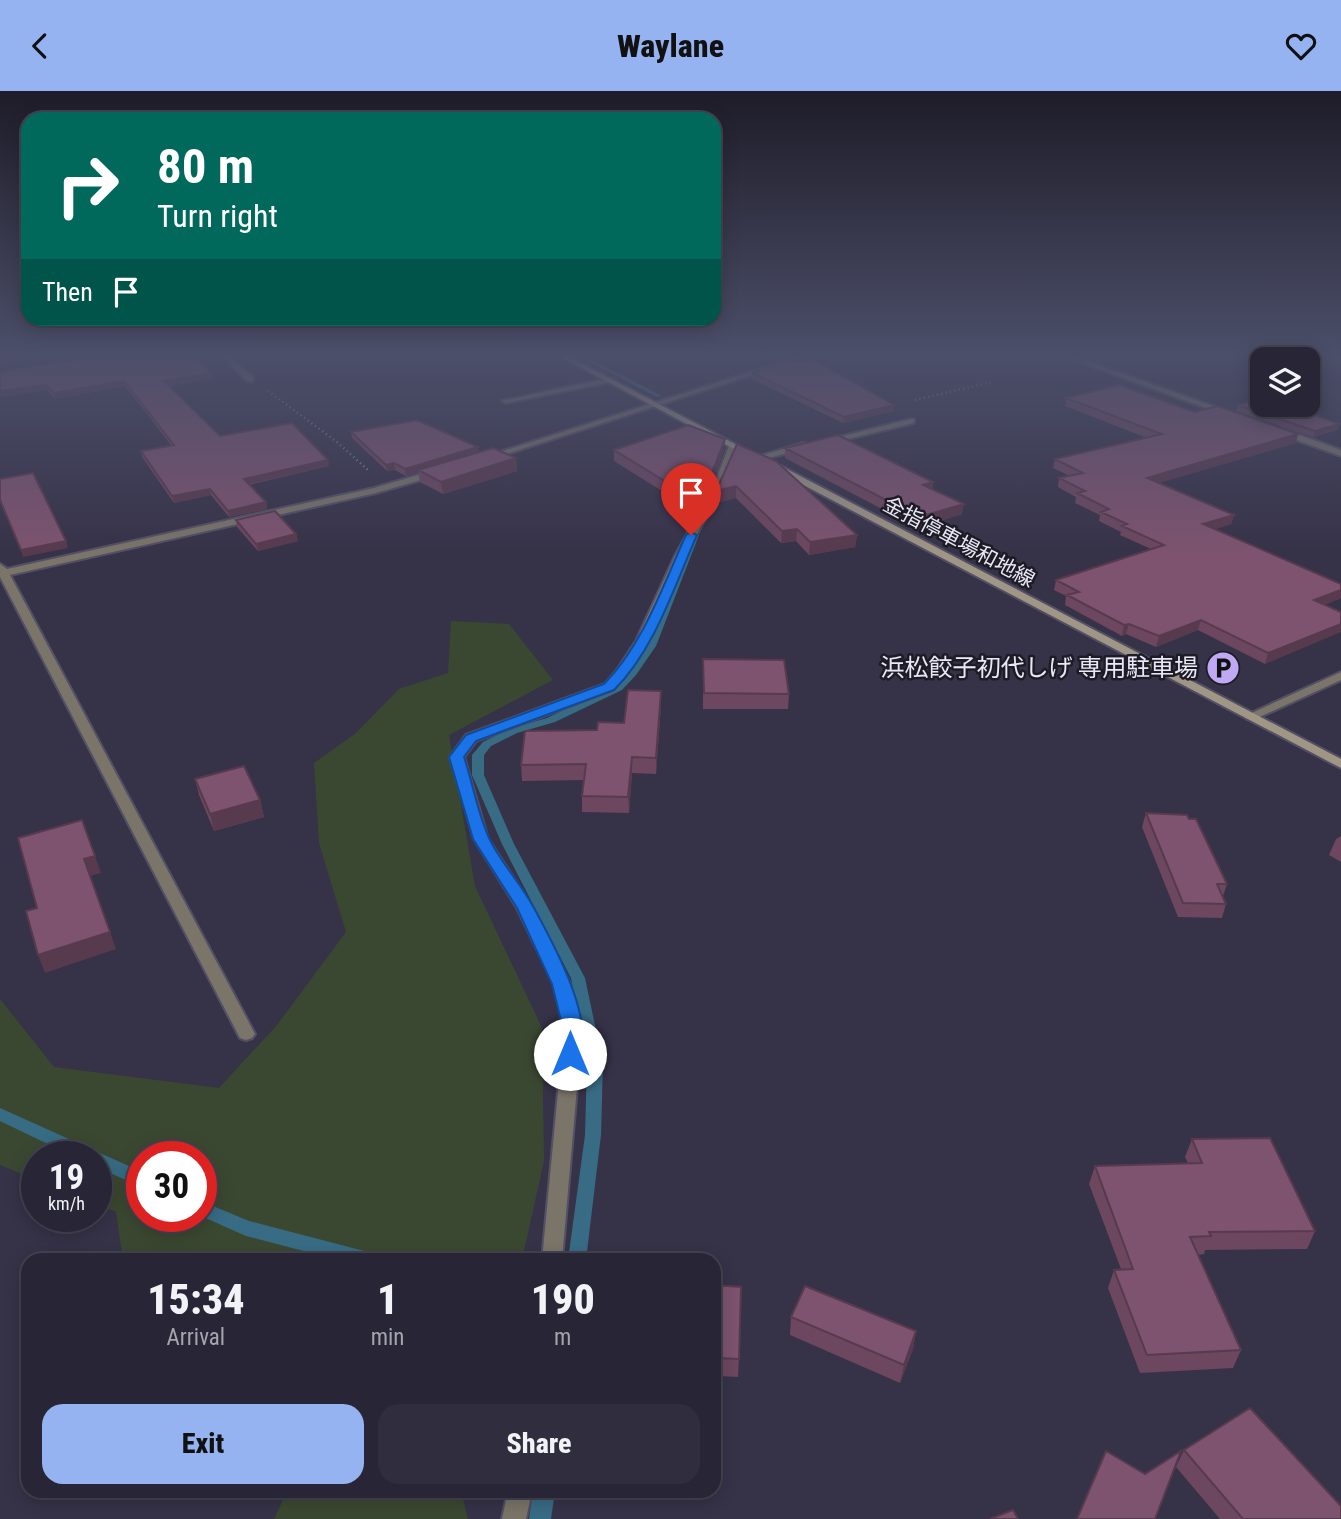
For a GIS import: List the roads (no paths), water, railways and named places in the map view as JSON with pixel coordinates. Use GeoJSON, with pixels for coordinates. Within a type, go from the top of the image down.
{"type":"FeatureCollection","features":[{"type":"Feature","properties":{"kind":"main road","name":"金指停車場和地線"},"geometry":{"type":"LineString","coordinates":[[687,421],[1341,764]]}},
{"type":"Feature","properties":{"kind":"street"},"geometry":{"type":"LineString","coordinates":[[477,460],[606,421]]}},
{"type":"Feature","properties":{"kind":"street"},"geometry":{"type":"LineString","coordinates":[[757,458],[911,421]]}},
{"type":"Feature","properties":{"kind":"street"},"geometry":{"type":"LineString","coordinates":[[1265,426],[1341,453]]}},
{"type":"Feature","properties":{"kind":"street"},"geometry":{"type":"LineString","coordinates":[[553,1253],[573,1029],[562,984],[525,908],[481,839],[457,757],[471,738],[609,687],[620,676],[650,628],[679,557],[728,471],[733,445]]}},
{"type":"Feature","properties":{"kind":"street"},"geometry":{"type":"LineString","coordinates":[[246,1034],[1,572],[387,487],[451,468]]}},
{"type":"Feature","properties":{"kind":"street"},"geometry":{"type":"LineString","coordinates":[[1251,716],[1341,676]]}},
{"type":"Feature","properties":{"kind":"street"},"geometry":{"type":"LineString","coordinates":[[514,1519],[518,1498]]}},
{"type":"Feature","properties":{"kind":"waterway"},"geometry":{"type":"LineString","coordinates":[[578,1253],[593,1135],[595,1063],[578,978],[508,844],[478,775],[478,755],[487,744],[513,731],[551,720],[618,688],[651,646],[695,535]]}},
{"type":"Feature","properties":{"kind":"waterway"},"geometry":{"type":"LineString","coordinates":[[0,1114],[58,1141]]}},
{"type":"Feature","properties":{"kind":"waterway"},"geometry":{"type":"LineString","coordinates":[[112,1166],[126,1173]]}},
{"type":"Feature","properties":{"kind":"waterway"},"geometry":{"type":"LineString","coordinates":[[217,1215],[246,1228],[341,1253]]}},
{"type":"Feature","properties":{"kind":"waterway"},"geometry":{"type":"LineString","coordinates":[[540,1519],[543,1498]]}},
{"type":"Feature","properties":{"kind":"place","name":"浜松餃子初代しげ 専用駐車場"},"geometry":{"type":"Point","coordinates":[1223,668]}}]}
